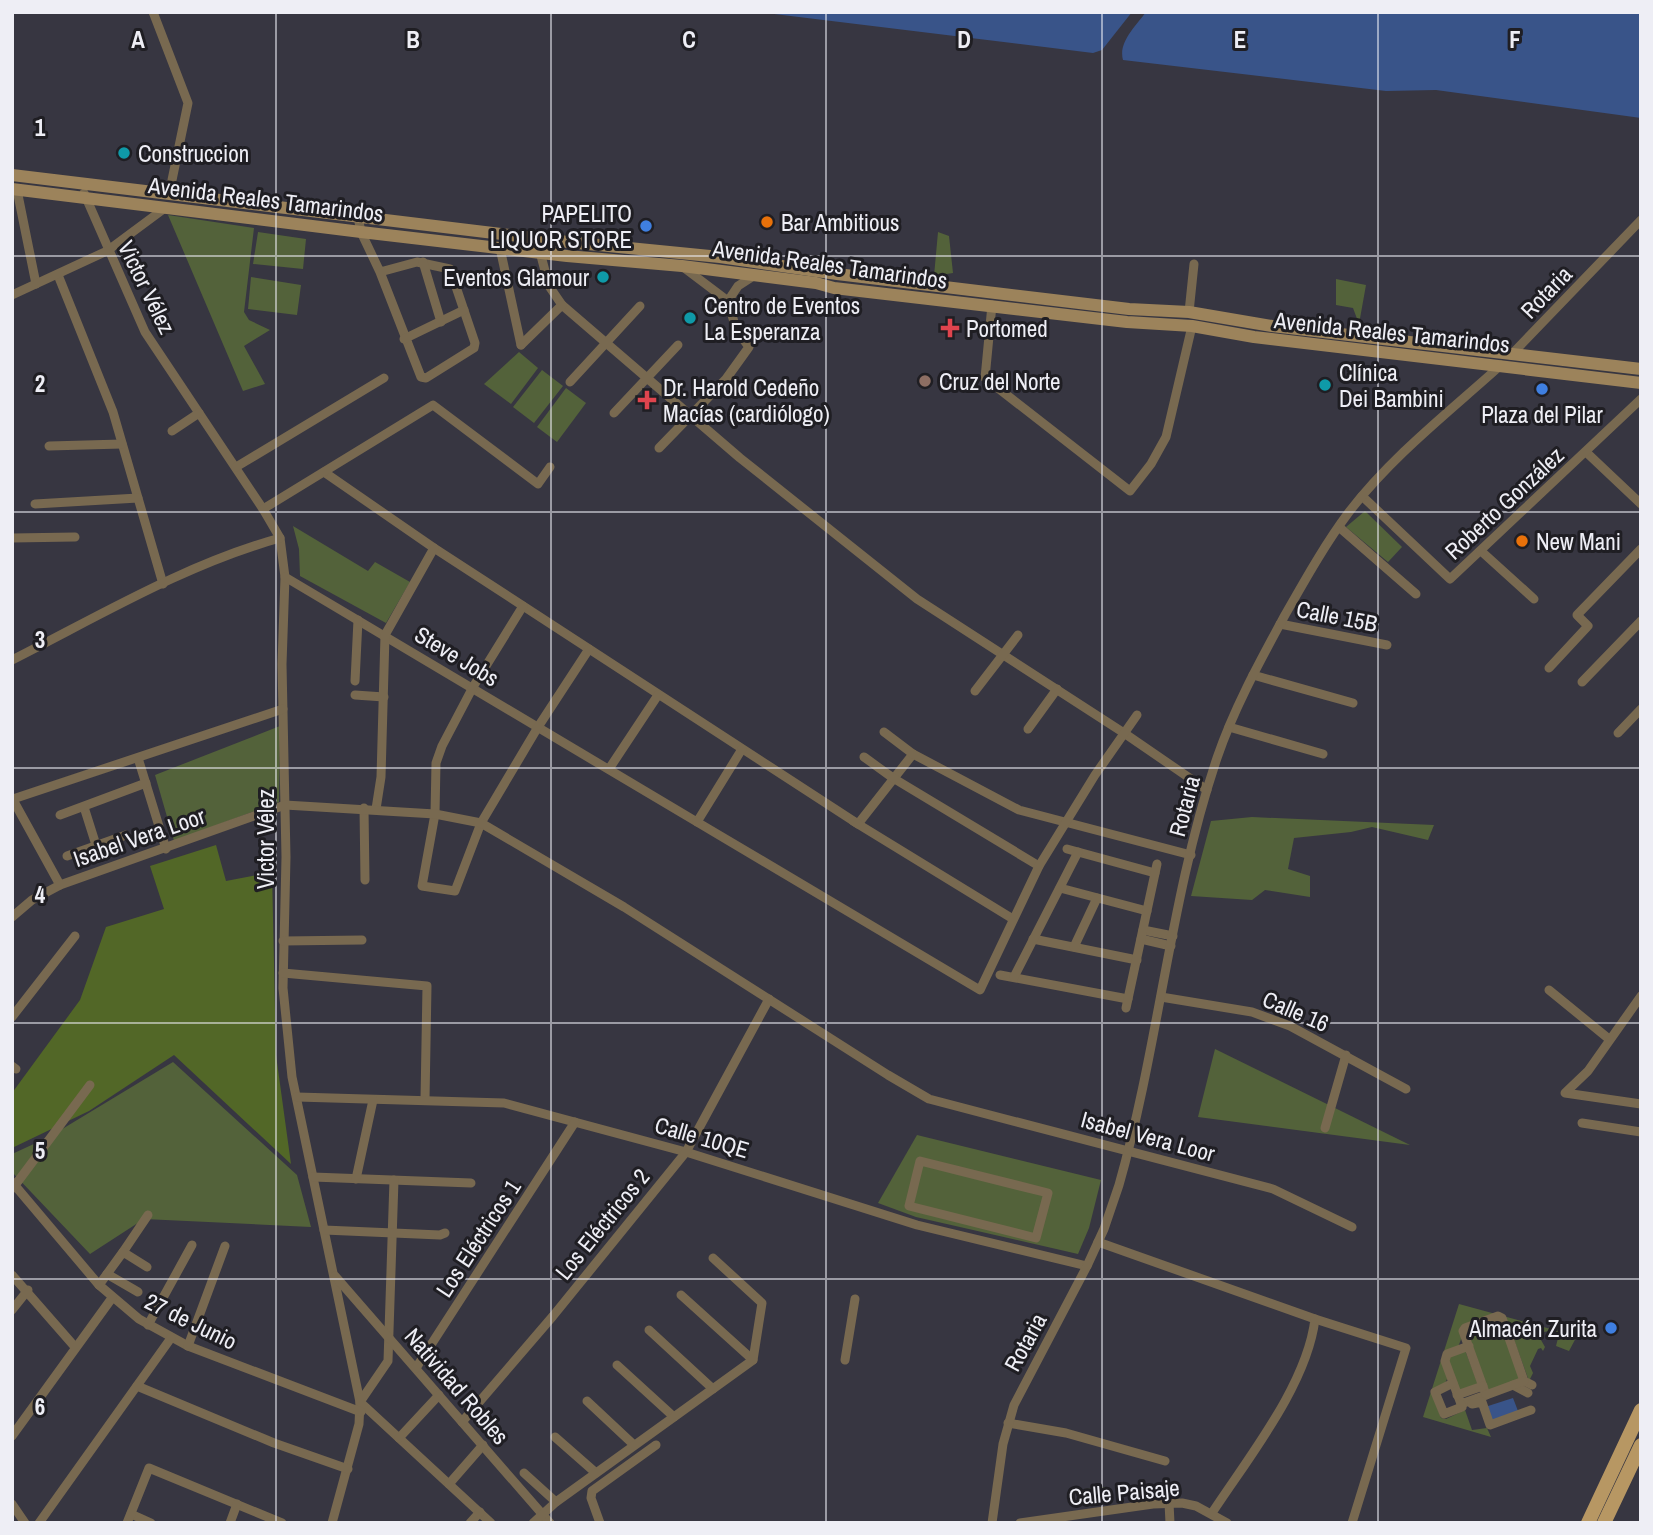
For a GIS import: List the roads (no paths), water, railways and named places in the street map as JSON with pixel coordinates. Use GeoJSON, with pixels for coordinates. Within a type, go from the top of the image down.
{"type":"FeatureCollection","features":[{"type":"Feature","properties":{"kind":"main road","name":"Avenida Reales Tamarindos"},"geometry":{"type":"LineString","coordinates":[[12,175],[569,243],[966,296],[992,305],[1127,322],[1513,353],[1641,369]]}},
{"type":"Feature","properties":{"kind":"main road","name":"Avenida Reales Tamarindos"},"geometry":{"type":"LineString","coordinates":[[15,189],[500,248],[682,266],[719,264],[755,275],[834,288],[1189,312],[1271,333],[1641,383]]}},
{"type":"Feature","properties":{"kind":"main road"},"geometry":{"type":"LineString","coordinates":[[1588,1523],[1641,1410]]}},
{"type":"Feature","properties":{"kind":"main road"},"geometry":{"type":"LineString","coordinates":[[1604,1523],[1641,1445]]}},
{"type":"Feature","properties":{"kind":"street"},"geometry":{"type":"LineString","coordinates":[[153,12],[188,103],[172,180]]}},
{"type":"Feature","properties":{"kind":"street","name":"Victor Vélez"},"geometry":{"type":"LineString","coordinates":[[80,183],[107,251],[145,332],[236,467],[280,538],[285,577],[283,973],[289,1054],[360,1407],[348,1469],[332,1523]]}},
{"type":"Feature","properties":{"kind":"street"},"geometry":{"type":"LineString","coordinates":[[15,189],[36,284]]}},
{"type":"Feature","properties":{"kind":"street"},"geometry":{"type":"LineString","coordinates":[[12,295],[107,251],[165,208]]}},
{"type":"Feature","properties":{"kind":"street"},"geometry":{"type":"LineString","coordinates":[[358,217],[420,376],[426,378],[475,346],[450,269],[423,262],[380,272]]}},
{"type":"Feature","properties":{"kind":"street","name":"Rotaria"},"geometry":{"type":"LineString","coordinates":[[992,1523],[1008,1423],[1020,1392],[1087,1266],[1113,1204],[1128,1151],[1207,790],[1229,727],[1253,675],[1280,624],[1339,527],[1362,496],[1407,450],[1513,353],[1641,220]]}},
{"type":"Feature","properties":{"kind":"street"},"geometry":{"type":"LineString","coordinates":[[500,248],[521,345],[562,305]]}},
{"type":"Feature","properties":{"kind":"street"},"geometry":{"type":"LineString","coordinates":[[540,252],[550,286],[562,305],[740,458],[917,599],[1207,790]]}},
{"type":"Feature","properties":{"kind":"street"},"geometry":{"type":"LineString","coordinates":[[423,262],[441,322]]}},
{"type":"Feature","properties":{"kind":"street"},"geometry":{"type":"LineString","coordinates":[[1189,312],[1194,264]]}},
{"type":"Feature","properties":{"kind":"street"},"geometry":{"type":"LineString","coordinates":[[659,448],[726,379],[749,347],[736,329],[728,301],[682,266]]}},
{"type":"Feature","properties":{"kind":"street"},"geometry":{"type":"LineString","coordinates":[[58,275],[113,412],[163,584]]}},
{"type":"Feature","properties":{"kind":"street"},"geometry":{"type":"LineString","coordinates":[[728,301],[737,286],[755,275]]}},
{"type":"Feature","properties":{"kind":"street"},"geometry":{"type":"LineString","coordinates":[[992,305],[985,378],[1130,491],[1151,464],[1166,437],[1192,326]]}},
{"type":"Feature","properties":{"kind":"street"},"geometry":{"type":"LineString","coordinates":[[570,382],[640,306]]}},
{"type":"Feature","properties":{"kind":"street"},"geometry":{"type":"LineString","coordinates":[[404,339],[464,310]]}},
{"type":"Feature","properties":{"kind":"street"},"geometry":{"type":"LineString","coordinates":[[614,413],[678,345]]}},
{"type":"Feature","properties":{"kind":"street"},"geometry":{"type":"LineString","coordinates":[[236,467],[384,379]]}},
{"type":"Feature","properties":{"kind":"street","name":"Roberto González"},"geometry":{"type":"LineString","coordinates":[[1362,496],[1450,579],[1641,399]]}},
{"type":"Feature","properties":{"kind":"street"},"geometry":{"type":"LineString","coordinates":[[263,509],[433,405],[538,484],[550,467]]}},
{"type":"Feature","properties":{"kind":"street"},"geometry":{"type":"LineString","coordinates":[[172,431],[199,413]]}},
{"type":"Feature","properties":{"kind":"street"},"geometry":{"type":"LineString","coordinates":[[49,446],[122,443]]}},
{"type":"Feature","properties":{"kind":"street"},"geometry":{"type":"LineString","coordinates":[[1586,452],[1641,504]]}},
{"type":"Feature","properties":{"kind":"street"},"geometry":{"type":"LineString","coordinates":[[324,472],[657,695],[858,824],[1013,919],[1039,866],[1137,715]]}},
{"type":"Feature","properties":{"kind":"street"},"geometry":{"type":"LineString","coordinates":[[35,504],[138,498]]}},
{"type":"Feature","properties":{"kind":"street"},"geometry":{"type":"LineString","coordinates":[[1339,527],[1416,594]]}},
{"type":"Feature","properties":{"kind":"street"},"geometry":{"type":"LineString","coordinates":[[12,538],[75,537]]}},
{"type":"Feature","properties":{"kind":"street"},"geometry":{"type":"LineString","coordinates":[[12,660],[163,584],[242,549],[280,538]]}},
{"type":"Feature","properties":{"kind":"street"},"geometry":{"type":"LineString","coordinates":[[376,809],[381,776],[385,635],[435,548]]}},
{"type":"Feature","properties":{"kind":"street"},"geometry":{"type":"LineString","coordinates":[[1549,668],[1588,626],[1577,615],[1641,549]]}},
{"type":"Feature","properties":{"kind":"street"},"geometry":{"type":"LineString","coordinates":[[1481,551],[1534,599]]}},
{"type":"Feature","properties":{"kind":"street","name":"Steve Jobs"},"geometry":{"type":"LineString","coordinates":[[285,577],[980,990],[1013,919]]}},
{"type":"Feature","properties":{"kind":"street"},"geometry":{"type":"LineString","coordinates":[[523,606],[473,687],[442,746],[436,763],[435,814],[422,886],[456,891],[481,823],[538,727],[589,649]]}},
{"type":"Feature","properties":{"kind":"street"},"geometry":{"type":"LineString","coordinates":[[355,681],[358,620]]}},
{"type":"Feature","properties":{"kind":"street"},"geometry":{"type":"LineString","coordinates":[[1582,682],[1641,621]]}},
{"type":"Feature","properties":{"kind":"street","name":"Calle 15B"},"geometry":{"type":"LineString","coordinates":[[1280,624],[1387,645]]}},
{"type":"Feature","properties":{"kind":"street"},"geometry":{"type":"LineString","coordinates":[[975,691],[1018,635]]}},
{"type":"Feature","properties":{"kind":"street"},"geometry":{"type":"LineString","coordinates":[[1253,675],[1353,703]]}},
{"type":"Feature","properties":{"kind":"street"},"geometry":{"type":"LineString","coordinates":[[1028,729],[1057,689]]}},
{"type":"Feature","properties":{"kind":"street"},"geometry":{"type":"LineString","coordinates":[[355,695],[384,697]]}},
{"type":"Feature","properties":{"kind":"street"},"geometry":{"type":"LineString","coordinates":[[609,769],[657,695]]}},
{"type":"Feature","properties":{"kind":"street"},"geometry":{"type":"LineString","coordinates":[[60,885],[13,800],[283,709]]}},
{"type":"Feature","properties":{"kind":"street"},"geometry":{"type":"LineString","coordinates":[[1618,733],[1641,709]]}},
{"type":"Feature","properties":{"kind":"street"},"geometry":{"type":"LineString","coordinates":[[1229,727],[1323,754]]}},
{"type":"Feature","properties":{"kind":"street"},"geometry":{"type":"LineString","coordinates":[[884,732],[913,754],[1013,808],[1191,855]]}},
{"type":"Feature","properties":{"kind":"street"},"geometry":{"type":"LineString","coordinates":[[697,822],[742,749]]}},
{"type":"Feature","properties":{"kind":"street"},"geometry":{"type":"LineString","coordinates":[[858,824],[913,754]]}},
{"type":"Feature","properties":{"kind":"street"},"geometry":{"type":"LineString","coordinates":[[864,757],[893,778],[1039,866]]}},
{"type":"Feature","properties":{"kind":"street"},"geometry":{"type":"LineString","coordinates":[[138,758],[166,849]]}},
{"type":"Feature","properties":{"kind":"street"},"geometry":{"type":"LineString","coordinates":[[60,815],[146,783]]}},
{"type":"Feature","properties":{"kind":"street","name":"Isabel Vera Loor"},"geometry":{"type":"LineString","coordinates":[[12,917],[32,900],[60,885],[285,805],[435,814],[481,823],[624,907],[929,1099],[1273,1189],[1352,1227]]}},
{"type":"Feature","properties":{"kind":"street"},"geometry":{"type":"LineString","coordinates":[[84,807],[96,845]]}},
{"type":"Feature","properties":{"kind":"street"},"geometry":{"type":"LineString","coordinates":[[364,808],[365,880]]}},
{"type":"Feature","properties":{"kind":"street"},"geometry":{"type":"LineString","coordinates":[[67,856],[126,835]]}},
{"type":"Feature","properties":{"kind":"street"},"geometry":{"type":"LineString","coordinates":[[1000,975],[1127,1003],[1156,869],[1068,849]]}},
{"type":"Feature","properties":{"kind":"street"},"geometry":{"type":"LineString","coordinates":[[1014,977],[1078,852]]}},
{"type":"Feature","properties":{"kind":"street"},"geometry":{"type":"LineString","coordinates":[[1060,888],[1147,911]]}},
{"type":"Feature","properties":{"kind":"street"},"geometry":{"type":"LineString","coordinates":[[1074,947],[1097,898]]}},
{"type":"Feature","properties":{"kind":"street"},"geometry":{"type":"LineString","coordinates":[[1142,935],[1172,941]]}},
{"type":"Feature","properties":{"kind":"street"},"geometry":{"type":"LineString","coordinates":[[12,1017],[75,936]]}},
{"type":"Feature","properties":{"kind":"street"},"geometry":{"type":"LineString","coordinates":[[1033,939],[1137,960]]}},
{"type":"Feature","properties":{"kind":"street"},"geometry":{"type":"LineString","coordinates":[[283,940],[362,940]]}},
{"type":"Feature","properties":{"kind":"street"},"geometry":{"type":"LineString","coordinates":[[283,973],[427,986],[425,1100]]}},
{"type":"Feature","properties":{"kind":"street"},"geometry":{"type":"LineString","coordinates":[[1549,990],[1609,1040]]}},
{"type":"Feature","properties":{"kind":"street"},"geometry":{"type":"LineString","coordinates":[[1641,996],[1588,1070],[1565,1093],[1641,1104]]}},
{"type":"Feature","properties":{"kind":"street","name":"Calle 16"},"geometry":{"type":"LineString","coordinates":[[1161,997],[1252,1012],[1290,1026],[1406,1089]]}},
{"type":"Feature","properties":{"kind":"street","name":"Los Eléctricos 2"},"geometry":{"type":"LineString","coordinates":[[462,1422],[553,1316],[686,1152],[769,999]]}},
{"type":"Feature","properties":{"kind":"street"},"geometry":{"type":"LineString","coordinates":[[1325,1128],[1346,1055]]}},
{"type":"Feature","properties":{"kind":"street"},"geometry":{"type":"LineString","coordinates":[[13,1186],[90,1084]]}},
{"type":"Feature","properties":{"kind":"street","name":"Calle 10QE"},"geometry":{"type":"LineString","coordinates":[[297,1097],[504,1103],[686,1152],[917,1226],[1087,1266]]}},
{"type":"Feature","properties":{"kind":"street"},"geometry":{"type":"LineString","coordinates":[[356,1179],[373,1100]]}},
{"type":"Feature","properties":{"kind":"street","name":"Los Eléctricos 1"},"geometry":{"type":"LineString","coordinates":[[416,1368],[575,1122]]}},
{"type":"Feature","properties":{"kind":"street"},"geometry":{"type":"LineString","coordinates":[[1583,1123],[1641,1132]]}},
{"type":"Feature","properties":{"kind":"street"},"geometry":{"type":"LineString","coordinates":[[920,1161],[1048,1193],[1036,1238],[909,1206],[920,1161]]}},
{"type":"Feature","properties":{"kind":"street"},"geometry":{"type":"LineString","coordinates":[[313,1177],[471,1183]]}},
{"type":"Feature","properties":{"kind":"street"},"geometry":{"type":"LineString","coordinates":[[394,1180],[388,1361],[360,1407],[399,1438],[491,1523]]}},
{"type":"Feature","properties":{"kind":"street","name":"27 de Junio"},"geometry":{"type":"LineString","coordinates":[[13,1186],[99,1285],[148,1325],[188,1346],[360,1407]]}},
{"type":"Feature","properties":{"kind":"street"},"geometry":{"type":"LineString","coordinates":[[99,1285],[148,1215]]}},
{"type":"Feature","properties":{"kind":"street"},"geometry":{"type":"LineString","coordinates":[[324,1230],[445,1233]]}},
{"type":"Feature","properties":{"kind":"street"},"geometry":{"type":"LineString","coordinates":[[1098,1242],[1406,1349],[1352,1523]]}},
{"type":"Feature","properties":{"kind":"street"},"geometry":{"type":"LineString","coordinates":[[148,1325],[192,1245]]}},
{"type":"Feature","properties":{"kind":"street"},"geometry":{"type":"LineString","coordinates":[[188,1346],[225,1246]]}},
{"type":"Feature","properties":{"kind":"street"},"geometry":{"type":"LineString","coordinates":[[123,1252],[147,1267]]}},
{"type":"Feature","properties":{"kind":"street"},"geometry":{"type":"LineString","coordinates":[[533,1523],[556,1502],[753,1360],[762,1303],[713,1258]]}},
{"type":"Feature","properties":{"kind":"street"},"geometry":{"type":"LineString","coordinates":[[107,1274],[138,1292]]}},
{"type":"Feature","properties":{"kind":"street"},"geometry":{"type":"LineString","coordinates":[[12,1275],[28,1290],[75,1347]]}},
{"type":"Feature","properties":{"kind":"street","name":"Natividad Robles"},"geometry":{"type":"LineString","coordinates":[[334,1275],[550,1523]]}},
{"type":"Feature","properties":{"kind":"street"},"geometry":{"type":"LineString","coordinates":[[12,1310],[28,1290]]}},
{"type":"Feature","properties":{"kind":"street"},"geometry":{"type":"LineString","coordinates":[[681,1295],[753,1360]]}},
{"type":"Feature","properties":{"kind":"street"},"geometry":{"type":"LineString","coordinates":[[12,1436],[112,1297]]}},
{"type":"Feature","properties":{"kind":"street"},"geometry":{"type":"LineString","coordinates":[[845,1360],[855,1299]]}},
{"type":"Feature","properties":{"kind":"street"},"geometry":{"type":"LineString","coordinates":[[1459,1400],[1485,1390],[1513,1385],[1528,1386],[1502,1318],[1498,1317],[1463,1331],[1485,1390]]}},
{"type":"Feature","properties":{"kind":"street"},"geometry":{"type":"LineString","coordinates":[[1212,1513],[1294,1385],[1307,1359],[1315,1319]]}},
{"type":"Feature","properties":{"kind":"street"},"geometry":{"type":"LineString","coordinates":[[649,1330],[713,1388]]}},
{"type":"Feature","properties":{"kind":"street"},"geometry":{"type":"LineString","coordinates":[[39,1523],[171,1338]]}},
{"type":"Feature","properties":{"kind":"street"},"geometry":{"type":"LineString","coordinates":[[1453,1383],[1435,1392],[1444,1414],[1462,1407],[1445,1360],[1447,1354],[1469,1346]]}},
{"type":"Feature","properties":{"kind":"street"},"geometry":{"type":"LineString","coordinates":[[617,1365],[674,1417]]}},
{"type":"Feature","properties":{"kind":"street"},"geometry":{"type":"LineString","coordinates":[[137,1386],[274,1443],[348,1469]]}},
{"type":"Feature","properties":{"kind":"street"},"geometry":{"type":"LineString","coordinates":[[1459,1400],[1471,1400],[1485,1390]]}},
{"type":"Feature","properties":{"kind":"street"},"geometry":{"type":"LineString","coordinates":[[399,1438],[439,1395]]}},
{"type":"Feature","properties":{"kind":"street"},"geometry":{"type":"LineString","coordinates":[[1471,1400],[1473,1406],[1482,1402],[1490,1425],[1531,1410]]}},
{"type":"Feature","properties":{"kind":"street"},"geometry":{"type":"LineString","coordinates":[[587,1401],[635,1445]]}},
{"type":"Feature","properties":{"kind":"street"},"geometry":{"type":"LineString","coordinates":[[1008,1423],[1066,1433],[1165,1461]]}},
{"type":"Feature","properties":{"kind":"street"},"geometry":{"type":"LineString","coordinates":[[555,1437],[596,1473]]}},
{"type":"Feature","properties":{"kind":"street"},"geometry":{"type":"LineString","coordinates":[[449,1484],[483,1445]]}},
{"type":"Feature","properties":{"kind":"street"},"geometry":{"type":"LineString","coordinates":[[600,1523],[591,1498],[595,1488],[656,1445]]}},
{"type":"Feature","properties":{"kind":"street"},"geometry":{"type":"LineString","coordinates":[[151,1523],[129,1518],[149,1468],[282,1523]]}},
{"type":"Feature","properties":{"kind":"street"},"geometry":{"type":"LineString","coordinates":[[524,1473],[556,1502]]}},
{"type":"Feature","properties":{"kind":"street"},"geometry":{"type":"LineString","coordinates":[[1169,1503],[1170,1523]]}},
{"type":"Feature","properties":{"kind":"street","name":"Calle Paisaje"},"geometry":{"type":"LineString","coordinates":[[1020,1523],[1075,1519],[1169,1503],[1196,1506],[1227,1523]]}},
{"type":"Feature","properties":{"kind":"street"},"geometry":{"type":"LineString","coordinates":[[12,1504],[25,1523]]}},
{"type":"Feature","properties":{"kind":"street"},"geometry":{"type":"LineString","coordinates":[[230,1523],[237,1504]]}},
{"type":"Feature","properties":{"kind":"street"},"geometry":{"type":"LineString","coordinates":[[470,1523],[480,1512]]}},
{"type":"Feature","properties":{"kind":"water"},"geometry":{"type":"Polygon","coordinates":[[[758,12],[1132,12],[1102,50],[1093,53],[758,12]]]}},
{"type":"Feature","properties":{"kind":"water"},"geometry":{"type":"Polygon","coordinates":[[[1146,12],[1641,12],[1641,118],[1436,90],[1386,91],[1123,60],[1125,41],[1146,12]]]}},
{"type":"Feature","properties":{"kind":"water"},"geometry":{"type":"Polygon","coordinates":[[[1513,1398],[1518,1411],[1490,1421],[1485,1407],[1513,1398]]]}},
{"type":"Feature","properties":{"kind":"place","name":"Construccion"},"geometry":{"type":"Point","coordinates":[124,153]}},
{"type":"Feature","properties":{"kind":"place","name":"Bar Ambitious"},"geometry":{"type":"Point","coordinates":[767,222]}},
{"type":"Feature","properties":{"kind":"place","name":"PAPELITO LIQUOR STORE"},"geometry":{"type":"Point","coordinates":[646,226]}},
{"type":"Feature","properties":{"kind":"place","name":"Eventos Glamour"},"geometry":{"type":"Point","coordinates":[603,277]}},
{"type":"Feature","properties":{"kind":"place","name":"Centro de Eventos La Esperanza"},"geometry":{"type":"Point","coordinates":[690,318]}},
{"type":"Feature","properties":{"kind":"place","name":"Portomed"},"geometry":{"type":"Point","coordinates":[950,328]}},
{"type":"Feature","properties":{"kind":"place","name":"Cruz del Norte"},"geometry":{"type":"Point","coordinates":[925,381]}},
{"type":"Feature","properties":{"kind":"place","name":"Clínica Dei Bambini"},"geometry":{"type":"Point","coordinates":[1325,385]}},
{"type":"Feature","properties":{"kind":"place","name":"Plaza del Pilar"},"geometry":{"type":"Point","coordinates":[1542,389]}},
{"type":"Feature","properties":{"kind":"place","name":"Dr. Harold Cedeño Macías (cardiólogo)"},"geometry":{"type":"Point","coordinates":[647,400]}},
{"type":"Feature","properties":{"kind":"place","name":"New Mani"},"geometry":{"type":"Point","coordinates":[1522,541]}},
{"type":"Feature","properties":{"kind":"place","name":"Almacén Zurita"},"geometry":{"type":"Point","coordinates":[1611,1328]}}]}
